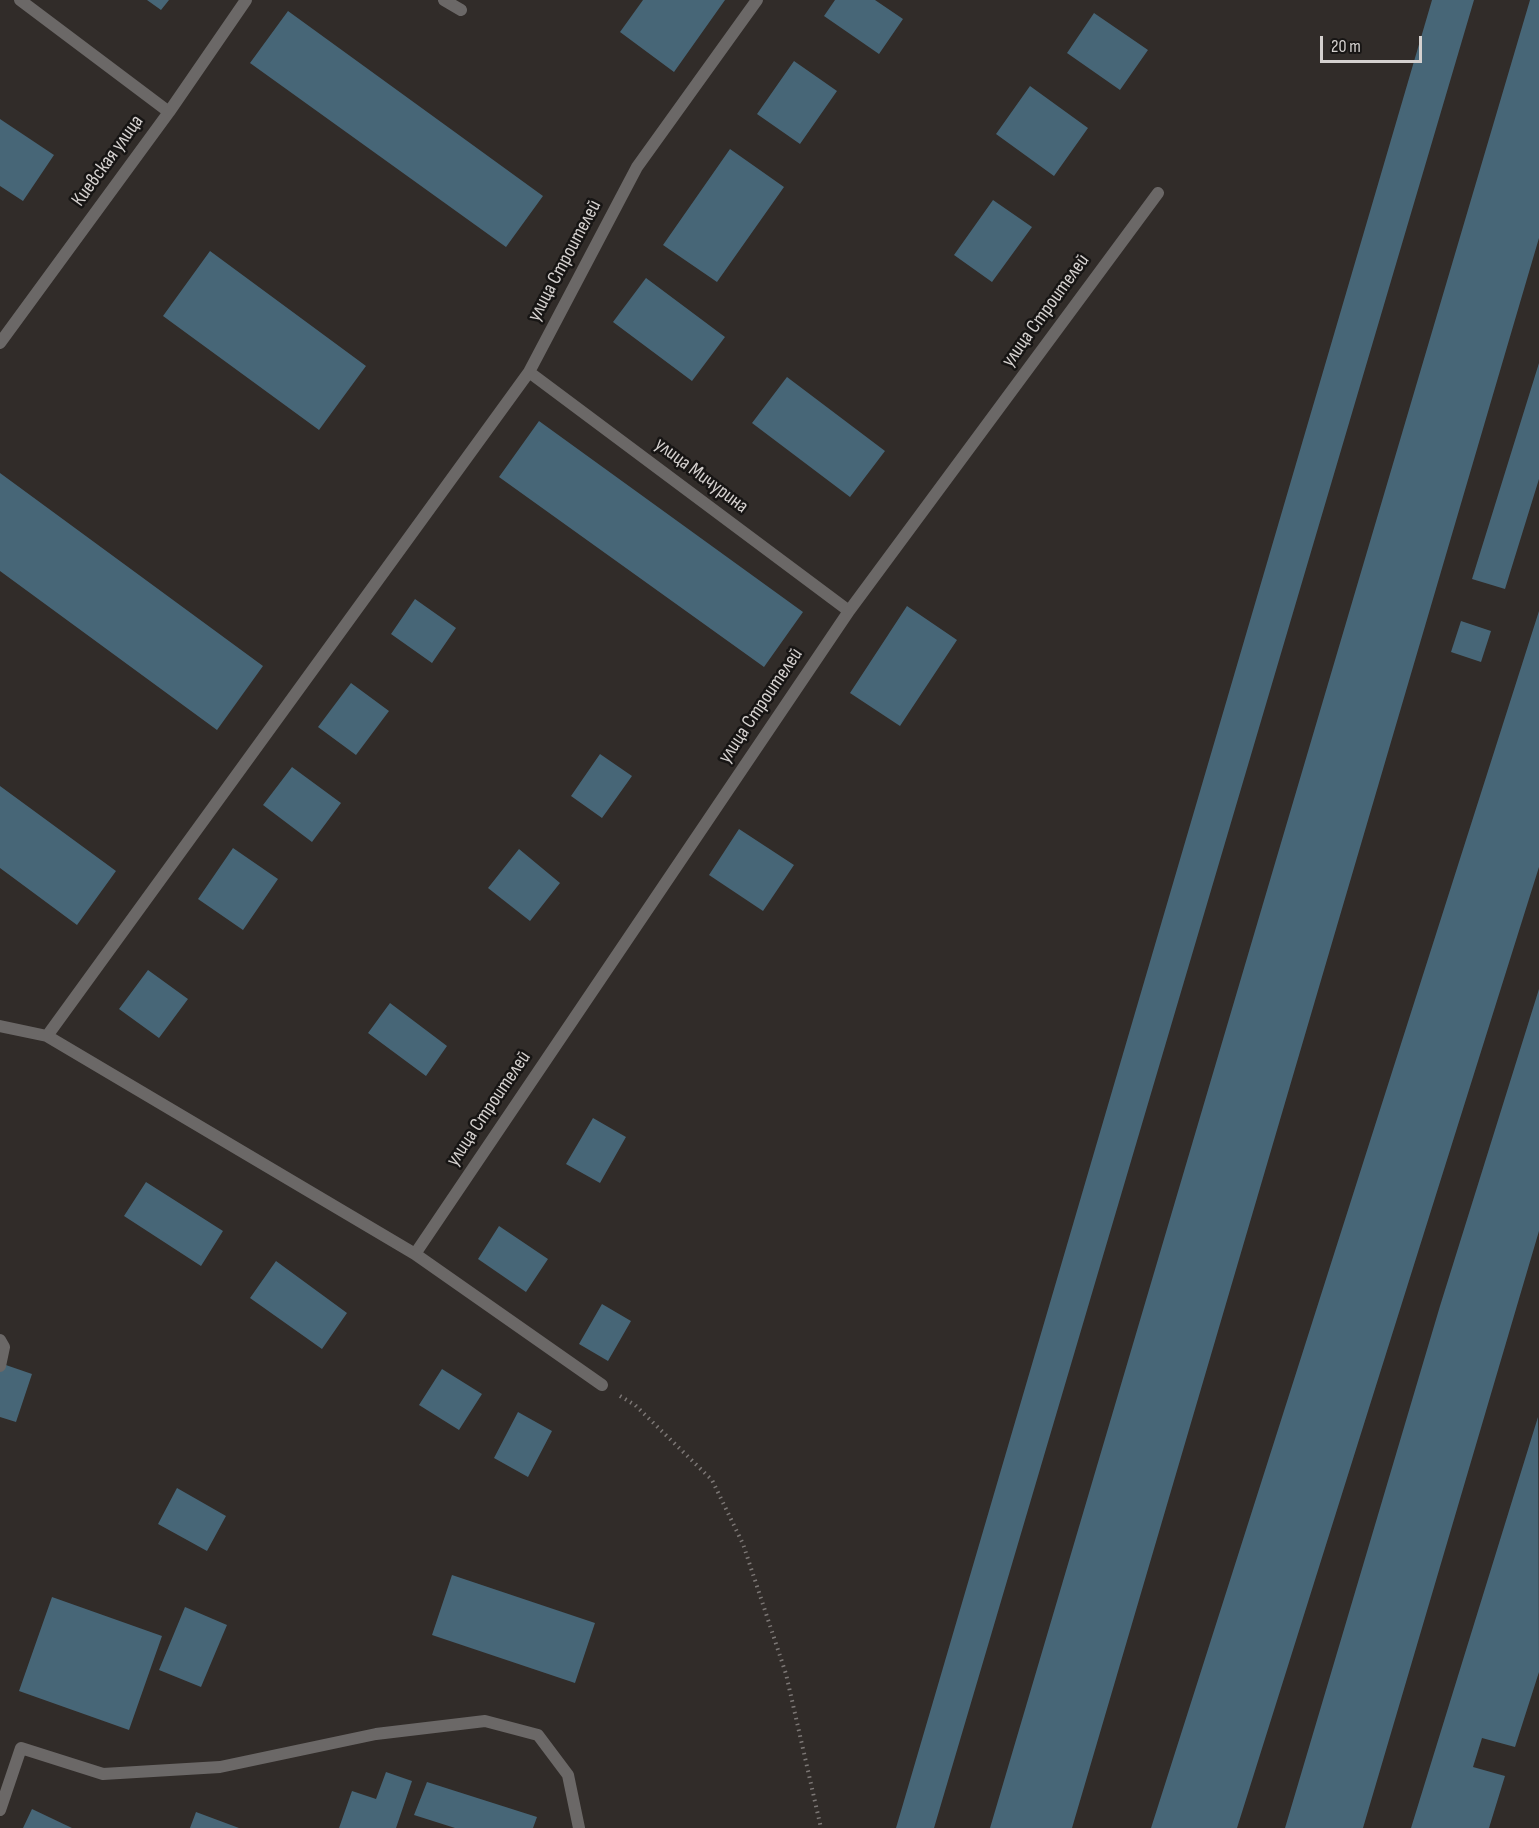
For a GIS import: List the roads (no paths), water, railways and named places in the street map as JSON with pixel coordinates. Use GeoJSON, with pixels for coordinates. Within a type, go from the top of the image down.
{"type":"FeatureCollection","features":[{"type":"Feature","properties":{"kind":"street"},"geometry":{"type":"LineString","coordinates":[[20,0],[169,112]]}},
{"type":"Feature","properties":{"kind":"street","name":"Киевская улица"},"geometry":{"type":"LineString","coordinates":[[0,344],[169,112],[246,0]]}},
{"type":"Feature","properties":{"kind":"street"},"geometry":{"type":"LineString","coordinates":[[444,0],[460,10]]}},
{"type":"Feature","properties":{"kind":"street","name":"улица Строителей"},"geometry":{"type":"LineString","coordinates":[[47,1036],[529,372],[637,167],[758,0]]}},
{"type":"Feature","properties":{"kind":"street","name":"улица Строителей"},"geometry":{"type":"LineString","coordinates":[[415,1254],[849,611],[1158,193]]}},
{"type":"Feature","properties":{"kind":"street","name":"улица Мичурина"},"geometry":{"type":"LineString","coordinates":[[529,372],[849,611]]}},
{"type":"Feature","properties":{"kind":"street"},"geometry":{"type":"LineString","coordinates":[[0,1026],[47,1036],[415,1254],[602,1385]]}},
{"type":"Feature","properties":{"kind":"street"},"geometry":{"type":"LineString","coordinates":[[0,1340],[4,1347],[0,1366]]}},
{"type":"Feature","properties":{"kind":"street"},"geometry":{"type":"LineString","coordinates":[[0,1810],[21,1748],[103,1774],[220,1767],[376,1734],[485,1721],[538,1735],[568,1775],[579,1828]]}}]}
